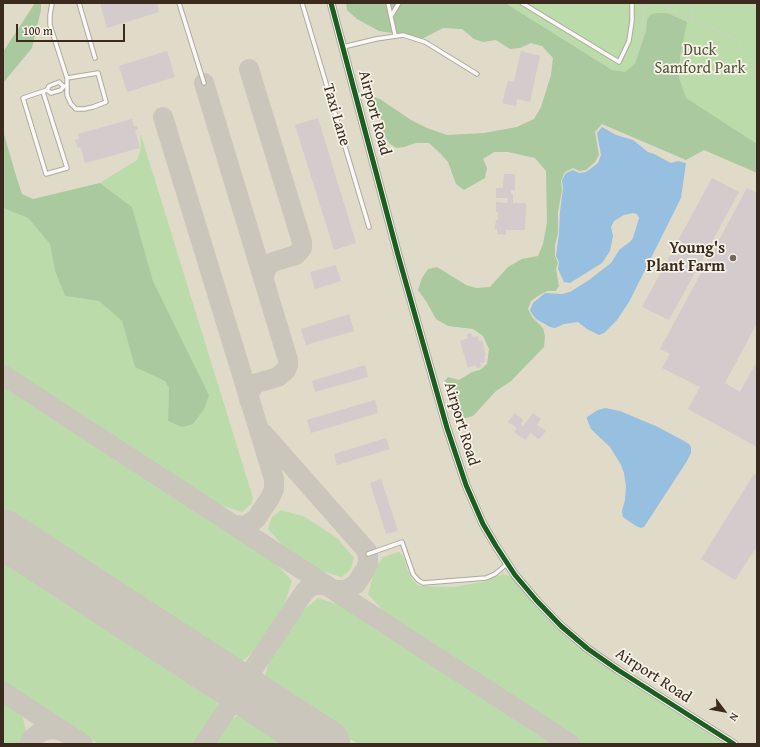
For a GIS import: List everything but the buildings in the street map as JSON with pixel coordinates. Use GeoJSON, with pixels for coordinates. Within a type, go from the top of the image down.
{"type":"FeatureCollection","features":[{"type":"Feature","properties":{"kind":"street","name":"Airport Road"},"geometry":{"type":"LineString","coordinates":[[331,3],[396,247],[447,428],[466,485],[480,517],[496,546],[536,601],[561,626],[588,649],[618,670],[734,744]]}},
{"type":"Feature","properties":{"kind":"lane"},"geometry":{"type":"LineString","coordinates":[[45,91],[51,93],[61,90],[67,78],[50,25],[52,3]]}},
{"type":"Feature","properties":{"kind":"lane"},"geometry":{"type":"LineString","coordinates":[[79,3],[94,58]]}},
{"type":"Feature","properties":{"kind":"lane"},"geometry":{"type":"LineString","coordinates":[[179,3],[204,84]]}},
{"type":"Feature","properties":{"kind":"lane","name":"Taxi Lane"},"geometry":{"type":"LineString","coordinates":[[302,3],[369,227]]}},
{"type":"Feature","properties":{"kind":"lane"},"geometry":{"type":"LineString","coordinates":[[388,3],[395,35]]}},
{"type":"Feature","properties":{"kind":"lane"},"geometry":{"type":"LineString","coordinates":[[391,16],[399,3]]}},
{"type":"Feature","properties":{"kind":"lane"},"geometry":{"type":"LineString","coordinates":[[522,3],[619,62],[629,41],[632,21],[632,3]]}},
{"type":"Feature","properties":{"kind":"lane"},"geometry":{"type":"LineString","coordinates":[[343,47],[395,35],[407,36],[425,42],[477,74]]}},
{"type":"Feature","properties":{"kind":"lane"},"geometry":{"type":"LineString","coordinates":[[45,91],[67,168],[46,174],[23,98],[45,91],[49,86],[59,82],[64,86],[70,104],[76,109],[93,107],[106,102],[98,73],[67,78]]}},
{"type":"Feature","properties":{"kind":"lane"},"geometry":{"type":"LineString","coordinates":[[368,554],[402,542],[413,574],[423,583],[486,578],[495,574],[508,563]]}},
{"type":"Feature","properties":{"kind":"path"},"geometry":{"type":"LineString","coordinates":[[633,60],[640,44],[643,29],[644,12],[642,3]]}},
{"type":"Feature","properties":{"kind":"path"},"geometry":{"type":"LineString","coordinates":[[665,3],[672,10],[746,44]]}},
{"type":"Feature","properties":{"kind":"path"},"geometry":{"type":"LineString","coordinates":[[690,18],[696,3]]}},
{"type":"Feature","properties":{"kind":"green space"},"geometry":{"type":"Polygon","coordinates":[[[35,3],[41,3],[41,10],[32,48],[3,83],[3,52],[35,3]]]}},
{"type":"Feature","properties":{"kind":"green space"},"geometry":{"type":"Polygon","coordinates":[[[346,3],[505,3],[612,70],[625,72],[635,64],[646,31],[647,20],[650,15],[667,13],[687,22],[680,57],[679,78],[686,98],[757,144],[757,173],[704,150],[686,160],[602,124],[595,132],[599,155],[595,162],[586,170],[579,171],[573,168],[565,172],[561,181],[562,190],[558,212],[558,233],[555,245],[555,256],[558,263],[556,269],[559,286],[556,291],[547,291],[531,301],[528,309],[532,317],[543,328],[545,336],[544,347],[511,381],[496,391],[473,416],[466,418],[458,417],[452,409],[444,382],[448,377],[459,380],[472,372],[480,370],[487,364],[489,349],[483,336],[473,329],[448,326],[436,319],[418,290],[422,278],[428,269],[437,267],[466,285],[476,288],[490,287],[508,267],[522,259],[538,256],[543,244],[547,222],[546,171],[535,158],[508,152],[494,152],[483,159],[487,168],[485,178],[464,190],[456,184],[448,162],[429,143],[416,143],[396,148],[389,143],[382,131],[382,122],[379,111],[370,101],[374,97],[380,99],[411,120],[427,128],[447,135],[484,133],[517,127],[534,119],[541,107],[551,75],[553,58],[542,46],[531,43],[520,48],[510,49],[496,40],[483,42],[474,39],[462,29],[443,28],[416,42],[405,35],[379,31],[357,19],[347,10],[346,3]]]}},
{"type":"Feature","properties":{"kind":"green space","name":"Duck Samford Park"},"geometry":{"type":"Polygon","coordinates":[[[499,3],[757,3],[757,164],[499,3]]]}},
{"type":"Feature","properties":{"kind":"green space"},"geometry":{"type":"Polygon","coordinates":[[[3,131],[22,194],[33,199],[100,183],[132,207],[153,281],[209,395],[204,409],[193,424],[182,427],[168,421],[169,388],[165,381],[135,367],[122,321],[99,301],[65,296],[55,271],[50,244],[28,218],[3,208],[3,131]]]}},
{"type":"Feature","properties":{"kind":"green space"},"geometry":{"type":"Polygon","coordinates":[[[141,135],[253,498],[251,504],[242,512],[217,504],[164,473],[3,368],[3,208],[28,218],[50,244],[55,271],[65,296],[99,301],[122,321],[135,366],[166,381],[169,388],[168,421],[209,395],[153,281],[132,207],[100,183],[137,160],[140,152],[141,135]]]}},
{"type":"Feature","properties":{"kind":"green space"},"geometry":{"type":"Polygon","coordinates":[[[3,382],[227,527],[274,561],[292,581],[284,606],[272,627],[256,649],[237,666],[3,514],[3,382]]]}},
{"type":"Feature","properties":{"kind":"green space"},"geometry":{"type":"Polygon","coordinates":[[[281,510],[305,517],[337,538],[354,558],[351,569],[342,577],[317,570],[286,549],[268,529],[272,517],[281,510]]]}},
{"type":"Feature","properties":{"kind":"green space"},"geometry":{"type":"Polygon","coordinates":[[[3,552],[214,690],[218,707],[195,744],[98,744],[3,682],[3,552]]]}},
{"type":"Feature","properties":{"kind":"green space"},"geometry":{"type":"Polygon","coordinates":[[[399,552],[403,556],[413,581],[419,586],[454,587],[482,582],[503,574],[514,578],[536,606],[559,630],[592,658],[725,744],[581,744],[435,650],[386,614],[368,594],[375,569],[383,557],[399,552]]]}},
{"type":"Feature","properties":{"kind":"green space"},"geometry":{"type":"Polygon","coordinates":[[[318,598],[343,606],[396,638],[527,722],[558,744],[358,744],[263,682],[270,659],[283,636],[298,615],[318,598]]]}},
{"type":"Feature","properties":{"kind":"green space"},"geometry":{"type":"Polygon","coordinates":[[[3,701],[19,712],[23,718],[26,732],[20,744],[3,744],[3,701]]]}},
{"type":"Feature","properties":{"kind":"green space"},"geometry":{"type":"Polygon","coordinates":[[[251,714],[297,744],[214,744],[229,721],[239,715],[251,714]]]}},
{"type":"Feature","properties":{"kind":"water"},"geometry":{"type":"Polygon","coordinates":[[[602,127],[616,135],[633,140],[648,152],[671,163],[678,161],[686,163],[681,198],[629,302],[617,320],[604,333],[599,335],[587,329],[578,322],[564,324],[555,328],[550,327],[536,319],[530,310],[533,303],[545,293],[562,294],[570,292],[589,280],[611,263],[620,249],[633,238],[639,218],[637,214],[633,213],[624,215],[614,221],[611,227],[613,236],[610,251],[602,263],[570,283],[564,282],[558,269],[559,262],[556,256],[563,189],[562,180],[566,173],[573,170],[579,173],[586,172],[598,163],[601,155],[597,133],[602,127]]]}},
{"type":"Feature","properties":{"kind":"water"},"geometry":{"type":"Polygon","coordinates":[[[605,408],[620,411],[658,427],[689,444],[691,447],[691,453],[687,461],[644,527],[641,528],[623,517],[622,511],[625,500],[626,486],[624,473],[610,447],[591,429],[587,419],[587,417],[598,410],[605,408]]]}},
{"type":"Feature","properties":{"kind":"taxiway"},"geometry":{"type":"LineString","coordinates":[[249,69],[302,242],[302,248],[296,255],[273,262],[268,266],[264,275],[264,280]]}},
{"type":"Feature","properties":{"kind":"taxiway"},"geometry":{"type":"LineString","coordinates":[[204,83],[288,360],[286,370],[278,377],[257,383],[253,386],[249,395],[249,400]]}},
{"type":"Feature","properties":{"kind":"taxiway"},"geometry":{"type":"LineString","coordinates":[[163,117],[274,479],[274,489],[270,498],[256,519],[245,526],[234,525]]}},
{"type":"Feature","properties":{"kind":"taxiway"},"geometry":{"type":"LineString","coordinates":[[3,375],[570,744]]}},
{"type":"Feature","properties":{"kind":"taxiway"},"geometry":{"type":"LineString","coordinates":[[263,433],[367,551],[368,563],[356,584],[346,590],[334,590]]}},
{"type":"Feature","properties":{"kind":"taxiway"},"geometry":{"type":"LineString","coordinates":[[223,677],[238,679],[245,677],[251,672],[305,591],[314,585],[326,585]]}},
{"type":"Feature","properties":{"kind":"taxiway"},"geometry":{"type":"LineString","coordinates":[[204,744],[230,705],[230,690],[223,677]]}},
{"type":"Feature","properties":{"kind":"taxiway"},"geometry":{"type":"LineString","coordinates":[[3,692],[83,744]]}},
{"type":"Feature","properties":{"kind":"taxiway"},"geometry":{"type":"LineString","coordinates":[[230,705],[245,699],[262,702]]}},
{"type":"Feature","properties":{"kind":"taxiway"},"geometry":{"type":"LineString","coordinates":[[29,744],[39,733],[46,730],[54,729],[62,731]]}},
{"type":"Feature","properties":{"kind":"runway"},"geometry":{"type":"LineString","coordinates":[[3,534],[326,744]]}},
{"type":"Feature","properties":{"kind":"cycle path"},"geometry":{"type":"LineString","coordinates":[[331,3],[398,255],[447,428],[466,485],[483,524],[515,575],[561,626],[588,649],[618,670],[734,744]]}},
{"type":"Feature","properties":{"kind":"place","name":"Young's Plant Farm"},"geometry":{"type":"Point","coordinates":[733,258]}}]}
